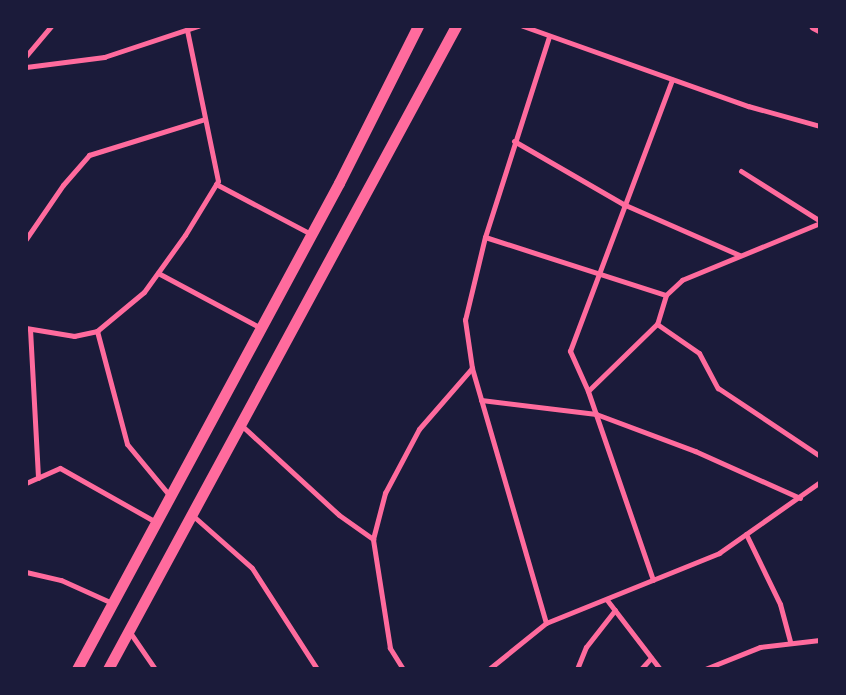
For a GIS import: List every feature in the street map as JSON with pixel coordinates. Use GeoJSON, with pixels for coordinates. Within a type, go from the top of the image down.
{"type":"FeatureCollection","features":[{"type":"Feature","properties":{"kind":"highway"},"geometry":{"type":"LineString","coordinates":[[77,669],[262,328],[418,26]]}},
{"type":"Feature","properties":{"kind":"highway"},"geometry":{"type":"LineString","coordinates":[[108,669],[456,26]]}},
{"type":"Feature","properties":{"kind":"main road"},"geometry":{"type":"LineString","coordinates":[[814,26],[820,29]]}},
{"type":"Feature","properties":{"kind":"street"},"geometry":{"type":"LineString","coordinates":[[26,56],[51,26]]}},
{"type":"Feature","properties":{"kind":"street"},"geometry":{"type":"LineString","coordinates":[[26,67],[104,57],[198,26]]}},
{"type":"Feature","properties":{"kind":"street"},"geometry":{"type":"LineString","coordinates":[[524,26],[549,37],[672,80],[820,126]]}},
{"type":"Feature","properties":{"kind":"street"},"geometry":{"type":"LineString","coordinates":[[38,478],[28,329],[74,336],[97,331],[144,292],[216,184],[187,30]]}},
{"type":"Feature","properties":{"kind":"street"},"geometry":{"type":"LineString","coordinates":[[546,623],[472,368],[465,320],[485,237],[514,141],[549,37]]}},
{"type":"Feature","properties":{"kind":"street"},"geometry":{"type":"LineString","coordinates":[[653,580],[588,391],[570,351],[623,204],[672,80]]}},
{"type":"Feature","properties":{"kind":"street"},"geometry":{"type":"LineString","coordinates":[[26,240],[63,185],[89,155],[205,119]]}},
{"type":"Feature","properties":{"kind":"street"},"geometry":{"type":"LineString","coordinates":[[514,141],[623,204],[739,255]]}},
{"type":"Feature","properties":{"kind":"street"},"geometry":{"type":"LineString","coordinates":[[741,171],[820,222]]}},
{"type":"Feature","properties":{"kind":"street"},"geometry":{"type":"LineString","coordinates":[[216,184],[310,234]]}},
{"type":"Feature","properties":{"kind":"street"},"geometry":{"type":"LineString","coordinates":[[588,391],[657,324],[666,295],[682,280],[820,222]]}},
{"type":"Feature","properties":{"kind":"street"},"geometry":{"type":"LineString","coordinates":[[485,237],[598,271],[666,295]]}},
{"type":"Feature","properties":{"kind":"street"},"geometry":{"type":"LineString","coordinates":[[158,273],[262,328]]}},
{"type":"Feature","properties":{"kind":"street"},"geometry":{"type":"LineString","coordinates":[[657,324],[699,353],[718,388],[820,456]]}},
{"type":"Feature","properties":{"kind":"street"},"geometry":{"type":"LineString","coordinates":[[97,331],[127,444],[170,496]]}},
{"type":"Feature","properties":{"kind":"street"},"geometry":{"type":"LineString","coordinates":[[403,669],[390,648],[373,539],[385,493],[419,429],[472,368]]}},
{"type":"Feature","properties":{"kind":"street"},"geometry":{"type":"LineString","coordinates":[[482,400],[596,414],[695,451],[800,498]]}},
{"type":"Feature","properties":{"kind":"street"},"geometry":{"type":"LineString","coordinates":[[240,424],[339,515],[373,539]]}},
{"type":"Feature","properties":{"kind":"street"},"geometry":{"type":"LineString","coordinates":[[26,483],[60,468],[156,522]]}},
{"type":"Feature","properties":{"kind":"street"},"geometry":{"type":"LineString","coordinates":[[489,669],[546,623],[607,600],[719,552],[800,498],[820,482]]}},
{"type":"Feature","properties":{"kind":"street"},"geometry":{"type":"LineString","coordinates":[[191,514],[252,568],[317,669]]}},
{"type":"Feature","properties":{"kind":"street"},"geometry":{"type":"LineString","coordinates":[[746,534],[780,604],[790,642]]}},
{"type":"Feature","properties":{"kind":"street"},"geometry":{"type":"LineString","coordinates":[[26,572],[61,580],[112,604]]}},
{"type":"Feature","properties":{"kind":"street"},"geometry":{"type":"LineString","coordinates":[[607,600],[660,669]]}},
{"type":"Feature","properties":{"kind":"street"},"geometry":{"type":"LineString","coordinates":[[577,669],[586,647],[615,610]]}},
{"type":"Feature","properties":{"kind":"street"},"geometry":{"type":"LineString","coordinates":[[129,631],[154,669]]}},
{"type":"Feature","properties":{"kind":"street"},"geometry":{"type":"LineString","coordinates":[[705,669],[760,647],[820,640]]}},
{"type":"Feature","properties":{"kind":"street"},"geometry":{"type":"LineString","coordinates":[[641,669],[651,658]]}}]}
